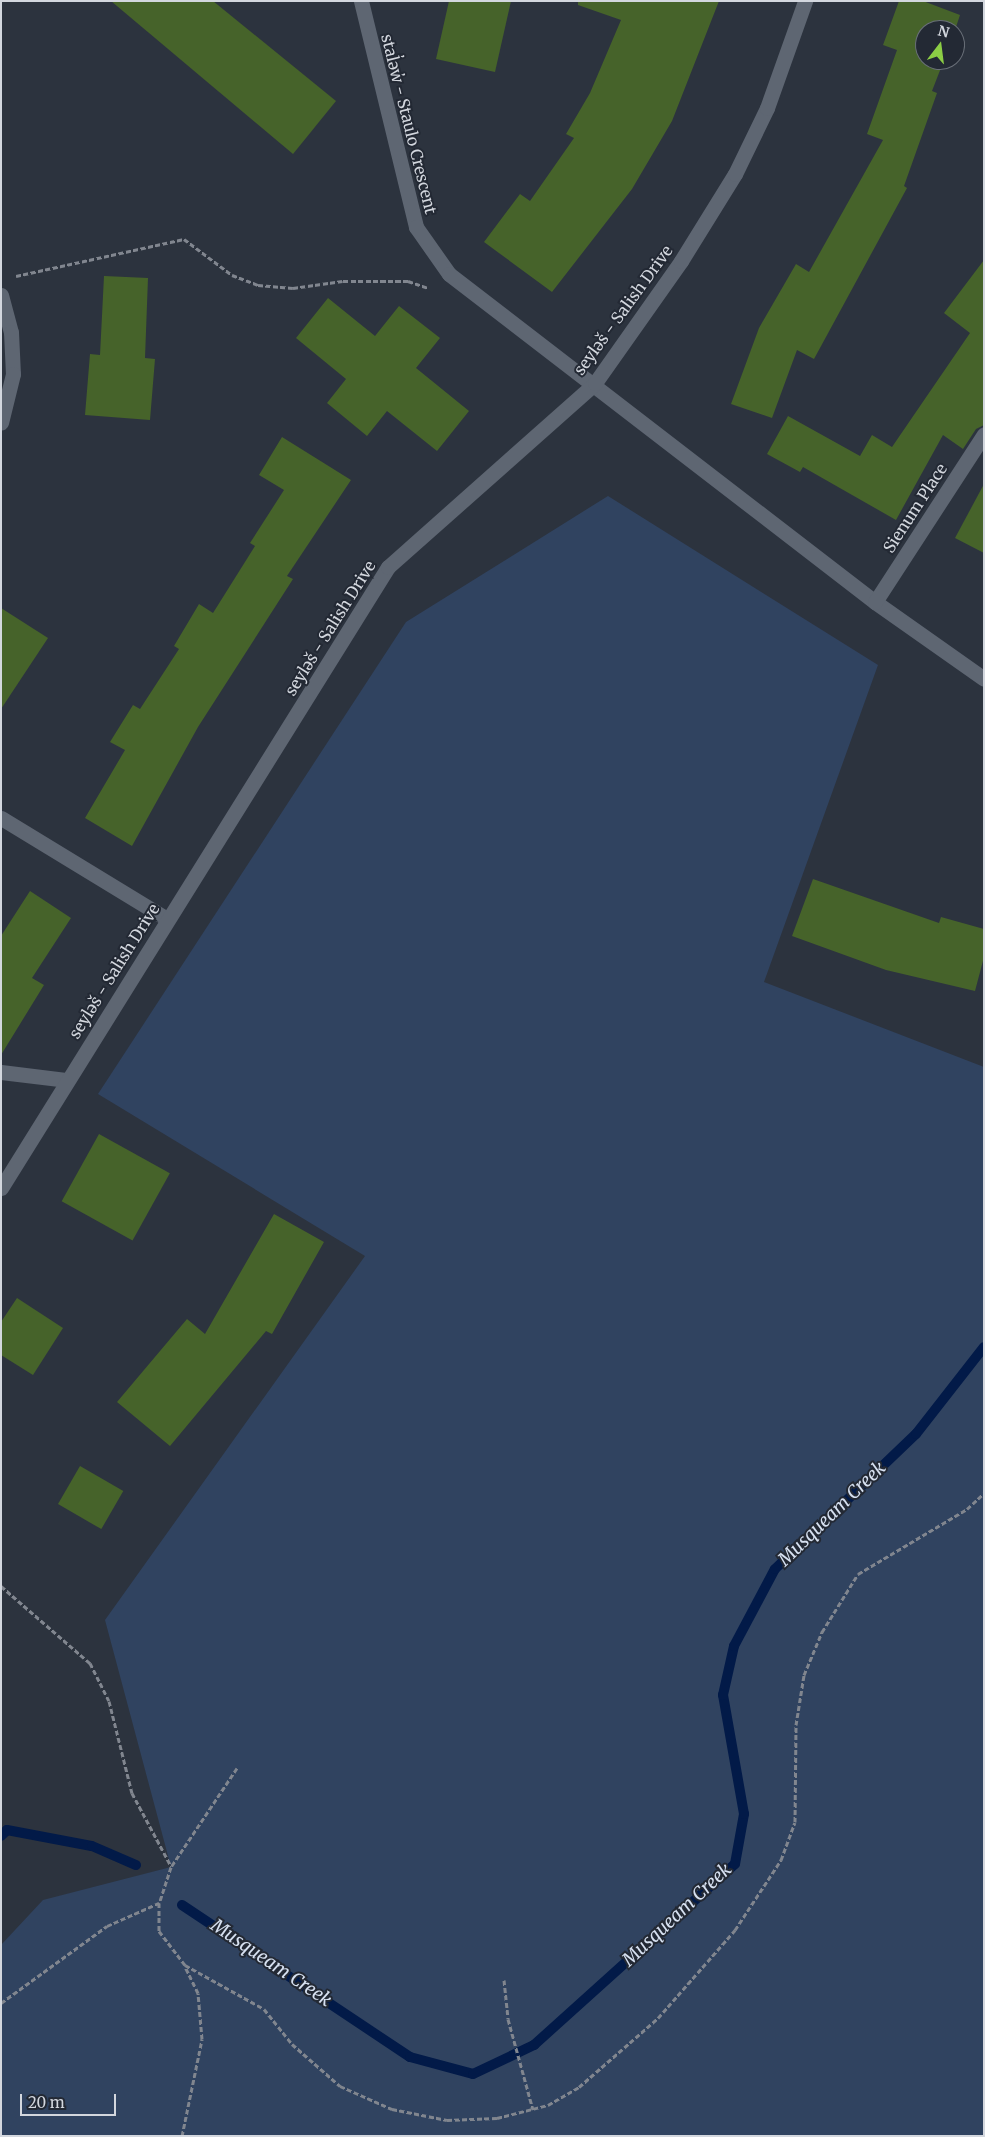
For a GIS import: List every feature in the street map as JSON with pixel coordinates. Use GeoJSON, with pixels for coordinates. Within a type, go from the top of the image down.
{"type":"FeatureCollection","features":[{"type":"Feature","properties":{"kind":"street","name":"stal̓əw̓ - Staulo Crescent"},"geometry":{"type":"LineString","coordinates":[[361,1],[416,227],[449,274],[595,383],[875,602],[984,680]]}},
{"type":"Feature","properties":{"kind":"street","name":"seyləš - Salish Drive"},"geometry":{"type":"LineString","coordinates":[[1,1188],[66,1080],[388,567],[595,383],[681,261],[735,174],[767,108],[805,1]]}},
{"type":"Feature","properties":{"kind":"street"},"geometry":{"type":"LineString","coordinates":[[1,295],[11,332],[12,374],[1,423]]}},
{"type":"Feature","properties":{"kind":"street","name":"Sienum Place"},"geometry":{"type":"LineString","coordinates":[[875,602],[984,434]]}},
{"type":"Feature","properties":{"kind":"street"},"geometry":{"type":"LineString","coordinates":[[1,818],[167,919]]}},
{"type":"Feature","properties":{"kind":"street"},"geometry":{"type":"LineString","coordinates":[[1,1072],[66,1080]]}},
{"type":"Feature","properties":{"kind":"path"},"geometry":{"type":"LineString","coordinates":[[11,277],[184,239],[232,275],[258,285],[293,288],[342,280],[408,281],[432,289]]}},
{"type":"Feature","properties":{"kind":"path"},"geometry":{"type":"LineString","coordinates":[[185,1965],[264,2010],[292,2044],[340,2086],[392,2109],[447,2120],[497,2118],[548,2105],[578,2087],[658,2018],[735,1930],[781,1860],[795,1822],[796,1725],[804,1675],[822,1632],[858,1574],[967,1509],[984,1493]]}},
{"type":"Feature","properties":{"kind":"path"},"geometry":{"type":"LineString","coordinates":[[1,1586],[90,1663],[109,1701],[132,1793],[171,1867]]}},
{"type":"Feature","properties":{"kind":"path"},"geometry":{"type":"LineString","coordinates":[[182,2136],[202,2039],[198,1993],[185,1965],[159,1931],[159,1903],[171,1867],[237,1768]]}},
{"type":"Feature","properties":{"kind":"path"},"geometry":{"type":"LineString","coordinates":[[1,2003],[107,1926],[159,1903]]}},
{"type":"Feature","properties":{"kind":"path"},"geometry":{"type":"LineString","coordinates":[[504,1980],[508,2019],[532,2110]]}},
{"type":"Feature","properties":{"kind":"shaded area"},"geometry":{"type":"Polygon","coordinates":[[[608,496],[878,665],[764,982],[984,1067],[984,2136],[1,2136],[1,1945],[43,1900],[171,1867],[105,1620],[365,1256],[98,1094],[406,622],[608,496]]]}},
{"type":"Feature","properties":{"kind":"building"},"geometry":{"type":"Polygon","coordinates":[[[111,1],[213,1],[336,101],[293,154],[111,1]]]}},
{"type":"Feature","properties":{"kind":"building"},"geometry":{"type":"Polygon","coordinates":[[[449,1],[511,1],[495,72],[436,59],[449,1]]]}},
{"type":"Feature","properties":{"kind":"building"},"geometry":{"type":"Polygon","coordinates":[[[578,1],[719,1],[672,121],[632,189],[552,292],[484,242],[520,194],[530,201],[574,138],[566,134],[590,93],[621,20],[578,5],[578,1]]]}},
{"type":"Feature","properties":{"kind":"building"},"geometry":{"type":"Polygon","coordinates":[[[899,1],[923,1],[960,15],[958,20],[915,20],[915,70],[940,70],[932,91],[937,93],[904,186],[907,188],[814,359],[797,350],[772,418],[731,404],[759,328],[796,264],[809,272],[883,140],[867,134],[897,50],[883,45],[899,1]]]}},
{"type":"Feature","properties":{"kind":"building"},"geometry":{"type":"Polygon","coordinates":[[[984,260],[984,425],[976,429],[963,449],[943,435],[896,520],[803,467],[800,472],[767,454],[788,416],[860,456],[872,435],[892,447],[970,333],[944,313],[984,260]]]}},
{"type":"Feature","properties":{"kind":"building"},"geometry":{"type":"Polygon","coordinates":[[[104,276],[148,278],[145,358],[155,359],[150,420],[85,415],[90,354],[100,355],[104,276]]]}},
{"type":"Feature","properties":{"kind":"building"},"geometry":{"type":"Polygon","coordinates":[[[328,298],[375,336],[399,306],[440,338],[416,368],[469,411],[437,451],[387,411],[367,436],[327,403],[346,379],[296,338],[328,298]]]}},
{"type":"Feature","properties":{"kind":"building"},"geometry":{"type":"Polygon","coordinates":[[[282,437],[351,480],[287,576],[293,579],[198,727],[132,846],[85,818],[125,750],[110,742],[133,705],[140,709],[179,649],[174,646],[199,604],[213,613],[255,546],[250,543],[284,490],[259,475],[282,437]]]}},
{"type":"Feature","properties":{"kind":"building"},"geometry":{"type":"Polygon","coordinates":[[[984,484],[984,553],[955,538],[984,484]]]}},
{"type":"Feature","properties":{"kind":"building"},"geometry":{"type":"Polygon","coordinates":[[[1,608],[48,638],[1,709],[1,608]]]}},
{"type":"Feature","properties":{"kind":"building"},"geometry":{"type":"Polygon","coordinates":[[[813,879],[939,923],[941,917],[984,929],[984,957],[975,991],[886,970],[792,936],[813,879]]]}},
{"type":"Feature","properties":{"kind":"building"},"geometry":{"type":"Polygon","coordinates":[[[30,891],[71,918],[32,978],[44,985],[1,1055],[1,936],[30,891]]]}},
{"type":"Feature","properties":{"kind":"building"},"geometry":{"type":"Polygon","coordinates":[[[99,1134],[170,1173],[133,1241],[62,1201],[99,1134]]]}},
{"type":"Feature","properties":{"kind":"building"},"geometry":{"type":"Polygon","coordinates":[[[274,1214],[324,1242],[272,1334],[266,1331],[170,1446],[117,1402],[187,1319],[205,1334],[274,1214]]]}},
{"type":"Feature","properties":{"kind":"building"},"geometry":{"type":"Polygon","coordinates":[[[17,1298],[63,1328],[33,1375],[1,1355],[1,1322],[17,1298]]]}},
{"type":"Feature","properties":{"kind":"building"},"geometry":{"type":"Polygon","coordinates":[[[80,1466],[123,1491],[101,1529],[58,1504],[80,1466]]]}},
{"type":"Feature","properties":{"kind":"waterway","name":"Musqueam Creek"},"geometry":{"type":"LineString","coordinates":[[182,1905],[410,2057],[473,2074],[534,2045],[735,1864],[744,1814],[723,1695],[734,1646],[775,1569],[916,1434],[984,1347]]}},
{"type":"Feature","properties":{"kind":"waterway"},"geometry":{"type":"LineString","coordinates":[[1,1836],[7,1830],[92,1846],[136,1865]]}}]}
